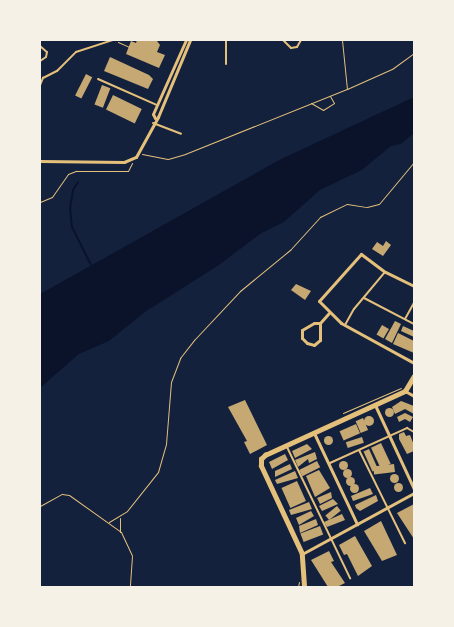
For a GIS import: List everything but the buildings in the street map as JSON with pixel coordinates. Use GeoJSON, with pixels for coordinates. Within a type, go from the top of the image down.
{"type":"FeatureCollection","features":[{"type":"Feature","properties":{"kind":"street"},"geometry":{"type":"LineString","coordinates":[[155,118],[157,105],[186,41]]}},
{"type":"Feature","properties":{"kind":"street"},"geometry":{"type":"LineString","coordinates":[[40,160],[124,162],[132,160],[139,153],[153,123],[186,41]]}},
{"type":"Feature","properties":{"kind":"street"},"geometry":{"type":"LineString","coordinates":[[414,286],[385,272],[364,255],[358,254],[320,300],[320,306],[345,325],[414,363]]}},
{"type":"Feature","properties":{"kind":"street"},"geometry":{"type":"LineString","coordinates":[[320,323],[314,323],[302,330],[302,338],[307,343],[314,345],[320,340],[320,323],[329,313]]}},
{"type":"Feature","properties":{"kind":"street"},"geometry":{"type":"LineString","coordinates":[[304,587],[302,554],[261,466],[265,455],[406,391],[414,376]]}},
{"type":"Feature","properties":{"kind":"street"},"geometry":{"type":"LineString","coordinates":[[406,391],[414,396]]}},
{"type":"Feature","properties":{"kind":"street"},"geometry":{"type":"LineString","coordinates":[[302,554],[414,491],[375,405]]}},
{"type":"Feature","properties":{"kind":"street"},"geometry":{"type":"LineString","coordinates":[[314,433],[356,524]]}},
{"type":"Feature","properties":{"kind":"lane"},"geometry":{"type":"LineString","coordinates":[[40,84],[41,77],[57,72],[76,52],[114,40]]}},
{"type":"Feature","properties":{"kind":"lane"},"geometry":{"type":"LineString","coordinates":[[226,40],[226,64]]}},
{"type":"Feature","properties":{"kind":"lane"},"geometry":{"type":"LineString","coordinates":[[283,40],[288,47],[294,48],[301,40]]}},
{"type":"Feature","properties":{"kind":"lane"},"geometry":{"type":"LineString","coordinates":[[40,46],[47,52],[46,57],[40,61]]}},
{"type":"Feature","properties":{"kind":"lane"},"geometry":{"type":"LineString","coordinates":[[98,79],[157,105]]}},
{"type":"Feature","properties":{"kind":"lane"},"geometry":{"type":"LineString","coordinates":[[153,123],[181,134]]}},
{"type":"Feature","properties":{"kind":"lane"},"geometry":{"type":"LineString","coordinates":[[345,325],[385,272]]}},
{"type":"Feature","properties":{"kind":"lane"},"geometry":{"type":"LineString","coordinates":[[364,298],[414,324]]}},
{"type":"Feature","properties":{"kind":"lane"},"geometry":{"type":"LineString","coordinates":[[405,320],[414,303]]}},
{"type":"Feature","properties":{"kind":"lane"},"geometry":{"type":"LineString","coordinates":[[328,464],[407,428],[414,432]]}},
{"type":"Feature","properties":{"kind":"lane"},"geometry":{"type":"LineString","coordinates":[[286,445],[350,578]]}},
{"type":"Feature","properties":{"kind":"lane"},"geometry":{"type":"LineString","coordinates":[[359,450],[405,543]]}},
{"type":"Feature","properties":{"kind":"path"},"geometry":{"type":"LineString","coordinates":[[114,40],[128,47]]}},
{"type":"Feature","properties":{"kind":"path"},"geometry":{"type":"LineString","coordinates":[[342,40],[347,89]]}},
{"type":"Feature","properties":{"kind":"path"},"geometry":{"type":"LineString","coordinates":[[139,153],[168,159],[347,89],[392,69],[414,53]]}},
{"type":"Feature","properties":{"kind":"path"},"geometry":{"type":"LineString","coordinates":[[310,103],[323,110],[334,103],[330,95]]}},
{"type":"Feature","properties":{"kind":"path"},"geometry":{"type":"LineString","coordinates":[[40,202],[52,196],[68,174],[76,171],[128,171],[132,160]]}},
{"type":"Feature","properties":{"kind":"path"},"geometry":{"type":"LineString","coordinates":[[109,522],[120,518],[152,481],[163,461],[166,415],[171,382],[180,358],[240,290],[280,259],[327,212],[348,204],[367,207],[380,204],[414,162]]}},
{"type":"Feature","properties":{"kind":"path"},"geometry":{"type":"LineString","coordinates":[[337,416],[398,388]]}},
{"type":"Feature","properties":{"kind":"path"},"geometry":{"type":"LineString","coordinates":[[40,506],[57,496],[69,495],[86,510],[109,522],[121,532]]}},
{"type":"Feature","properties":{"kind":"path"},"geometry":{"type":"LineString","coordinates":[[120,518],[121,532],[132,556],[130,587]]}},
{"type":"Feature","properties":{"kind":"path"},"geometry":{"type":"LineString","coordinates":[[298,587],[299,577]]}},
{"type":"Feature","properties":{"kind":"water"},"geometry":{"type":"Polygon","coordinates":[[[414,97],[414,133],[401,144],[391,146],[362,170],[320,190],[284,222],[260,234],[219,265],[145,312],[109,341],[79,354],[40,388],[40,294],[281,159],[414,97]]]}},
{"type":"Feature","properties":{"kind":"waterway"},"geometry":{"type":"LineString","coordinates":[[78,182],[73,190],[70,208],[72,227],[91,265]]}}]}
